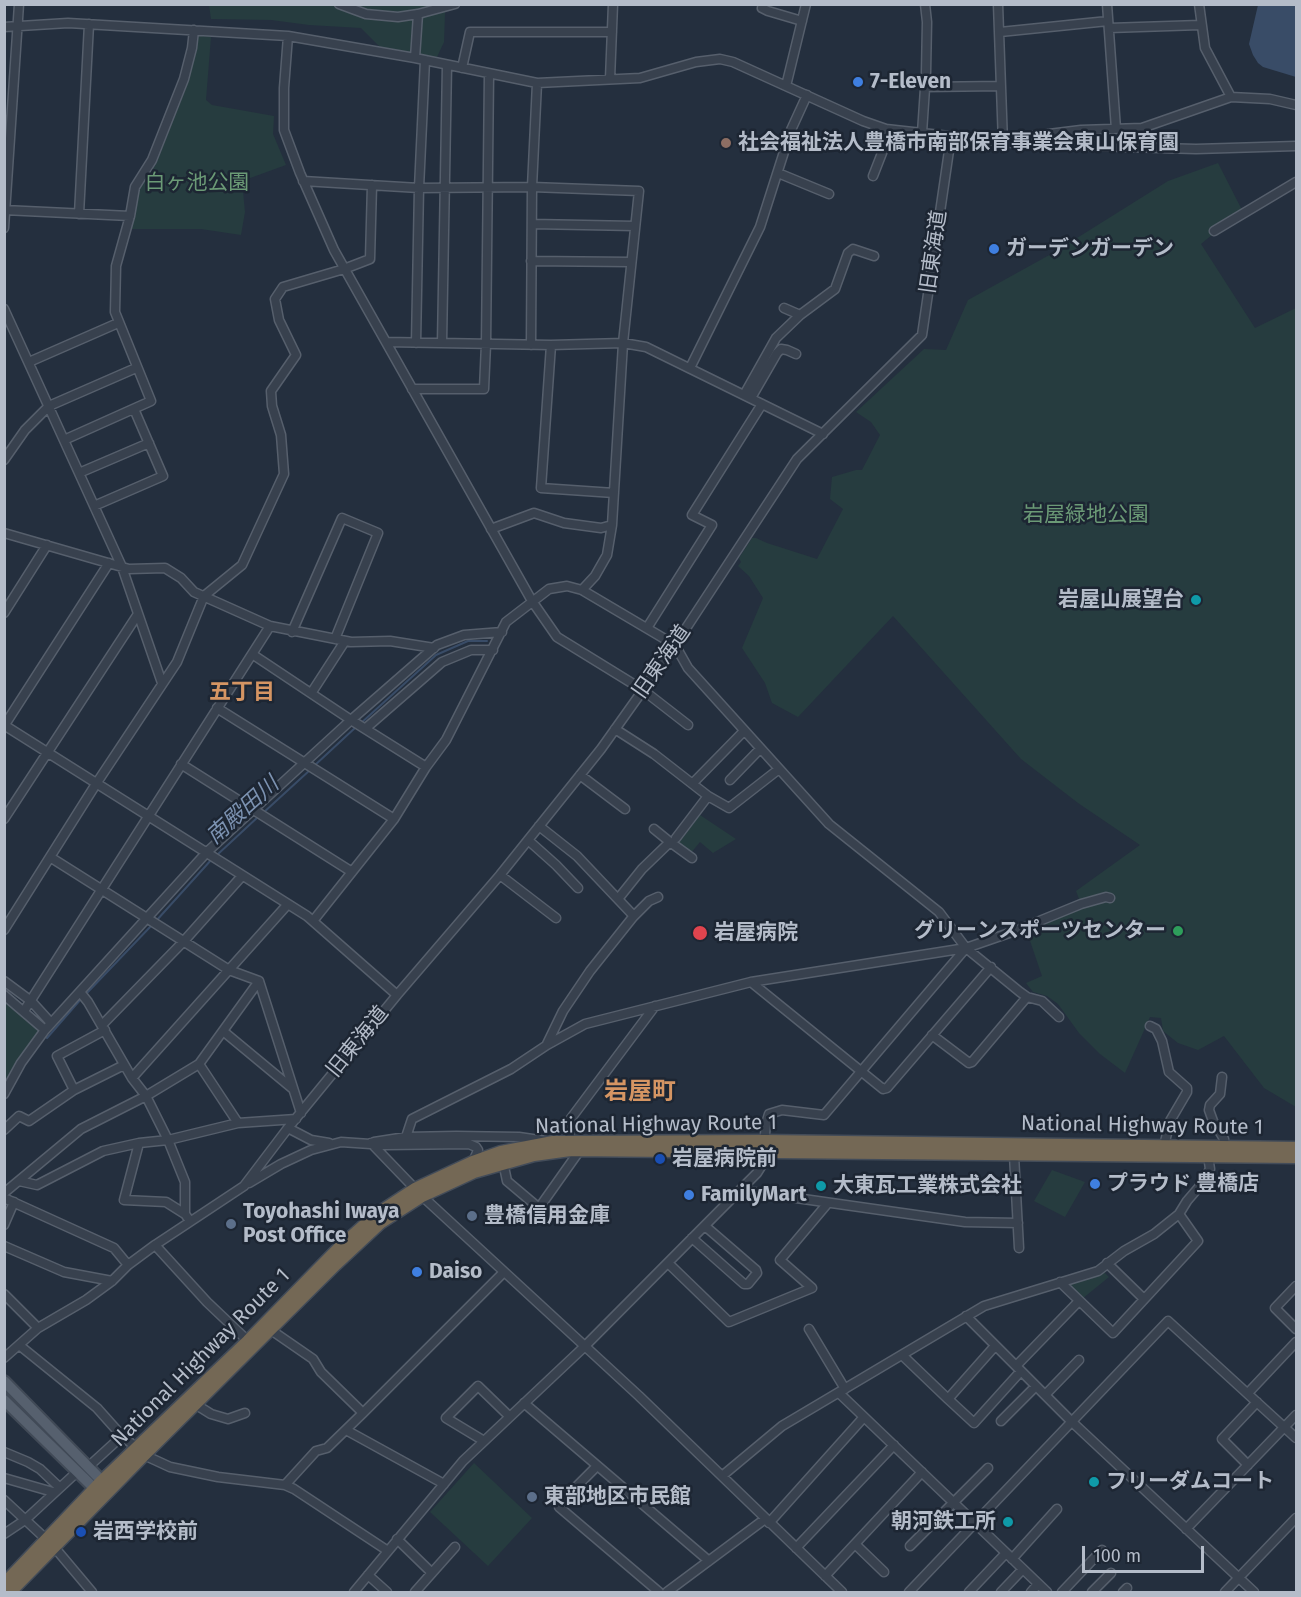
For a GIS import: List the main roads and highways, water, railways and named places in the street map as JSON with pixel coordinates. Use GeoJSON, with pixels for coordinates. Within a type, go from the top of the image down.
{"type":"FeatureCollection","features":[{"type":"Feature","properties":{"kind":"highway","name":"National Highway Route 1"},"geometry":{"type":"LineString","coordinates":[[140,1452],[342,1245],[377,1214],[473,1162],[501,1152],[553,1142],[570,1142],[1014,1155],[1296,1157]]}},
{"type":"Feature","properties":{"kind":"highway","name":"National Highway Route 1"},"geometry":{"type":"LineString","coordinates":[[10,1593],[101,1488],[195,1404],[380,1223],[418,1192],[502,1162],[534,1155],[580,1150],[764,1147],[1296,1148]]}},
{"type":"Feature","properties":{"kind":"highway","name":"National Highway Route 1"},"geometry":{"type":"LineString","coordinates":[[4,1584],[51,1544]]}},
{"type":"Feature","properties":{"kind":"main road"},"geometry":{"type":"LineString","coordinates":[[4,1381],[88,1467],[101,1488]]}},
{"type":"Feature","properties":{"kind":"main road"},"geometry":{"type":"LineString","coordinates":[[4,1400],[77,1472],[101,1488]]}},
{"type":"Feature","properties":{"kind":"water"},"geometry":{"type":"Polygon","coordinates":[[[1258,5],[1296,5],[1296,77],[1263,67],[1253,55],[1249,44],[1258,5]]]}},
{"type":"Feature","properties":{"kind":"waterway","name":"南殿田川"},"geometry":{"type":"LineString","coordinates":[[360,724],[436,655],[468,641],[487,641]]}},
{"type":"Feature","properties":{"kind":"waterway","name":"南殿田川"},"geometry":{"type":"LineString","coordinates":[[314,766],[356,727]]}},
{"type":"Feature","properties":{"kind":"waterway","name":"南殿田川"},"geometry":{"type":"LineString","coordinates":[[263,813],[310,770]]}},
{"type":"Feature","properties":{"kind":"waterway","name":"南殿田川"},"geometry":{"type":"LineString","coordinates":[[217,855],[259,816]]}},
{"type":"Feature","properties":{"kind":"waterway","name":"南殿田川"},"geometry":{"type":"LineString","coordinates":[[156,921],[212,859]]}},
{"type":"Feature","properties":{"kind":"waterway","name":"南殿田川"},"geometry":{"type":"LineString","coordinates":[[85,995],[152,925]]}},
{"type":"Feature","properties":{"kind":"waterway","name":"南殿田川"},"geometry":{"type":"LineString","coordinates":[[45,1036],[47,1038],[81,999]]}},
{"type":"Feature","properties":{"kind":"place","name":"7-Eleven"},"geometry":{"type":"Point","coordinates":[858,82]}},
{"type":"Feature","properties":{"kind":"place","name":"社会福祉法人豊橋市南部保育事業会東山保育園"},"geometry":{"type":"Point","coordinates":[726,143]}},
{"type":"Feature","properties":{"kind":"place","name":"ガーデンガーデン"},"geometry":{"type":"Point","coordinates":[994,249]}},
{"type":"Feature","properties":{"kind":"place","name":"岩屋山展望台"},"geometry":{"type":"Point","coordinates":[1196,600]}},
{"type":"Feature","properties":{"kind":"place","name":"グリーンスポーツセンター"},"geometry":{"type":"Point","coordinates":[1178,931]}},
{"type":"Feature","properties":{"kind":"place","name":"岩屋病院"},"geometry":{"type":"Point","coordinates":[700,933]}},
{"type":"Feature","properties":{"kind":"place","name":"岩屋病院前"},"geometry":{"type":"Point","coordinates":[660,1159]}},
{"type":"Feature","properties":{"kind":"place","name":"プラウド 豊橋店"},"geometry":{"type":"Point","coordinates":[1095,1184]}},
{"type":"Feature","properties":{"kind":"place","name":"大東瓦工業株式会社"},"geometry":{"type":"Point","coordinates":[821,1186]}},
{"type":"Feature","properties":{"kind":"place","name":"FamilyMart"},"geometry":{"type":"Point","coordinates":[689,1195]}},
{"type":"Feature","properties":{"kind":"place","name":"豊橋信用金庫"},"geometry":{"type":"Point","coordinates":[472,1216]}},
{"type":"Feature","properties":{"kind":"place","name":"Toyohashi Iwaya Post Office"},"geometry":{"type":"Point","coordinates":[231,1224]}},
{"type":"Feature","properties":{"kind":"place","name":"Daiso"},"geometry":{"type":"Point","coordinates":[417,1272]}},
{"type":"Feature","properties":{"kind":"place","name":"フリーダムコート"},"geometry":{"type":"Point","coordinates":[1094,1482]}},
{"type":"Feature","properties":{"kind":"place","name":"東部地区市民館"},"geometry":{"type":"Point","coordinates":[532,1497]}},
{"type":"Feature","properties":{"kind":"place","name":"朝河鉄工所"},"geometry":{"type":"Point","coordinates":[1008,1522]}},
{"type":"Feature","properties":{"kind":"place","name":"岩西学校前"},"geometry":{"type":"Point","coordinates":[81,1532]}},
{"type":"Feature","properties":{"kind":"district","name":"五丁目"},"geometry":{"type":"Point","coordinates":[242,693]}},
{"type":"Feature","properties":{"kind":"district","name":"岩屋町"},"geometry":{"type":"Point","coordinates":[640,1092]}},
{"type":"Feature","properties":{"kind":"park label","name":"白ヶ池公園"},"geometry":{"type":"Point","coordinates":[197,183]}},
{"type":"Feature","properties":{"kind":"park label","name":"岩屋緑地公園"},"geometry":{"type":"Point","coordinates":[1086,515]}}]}
